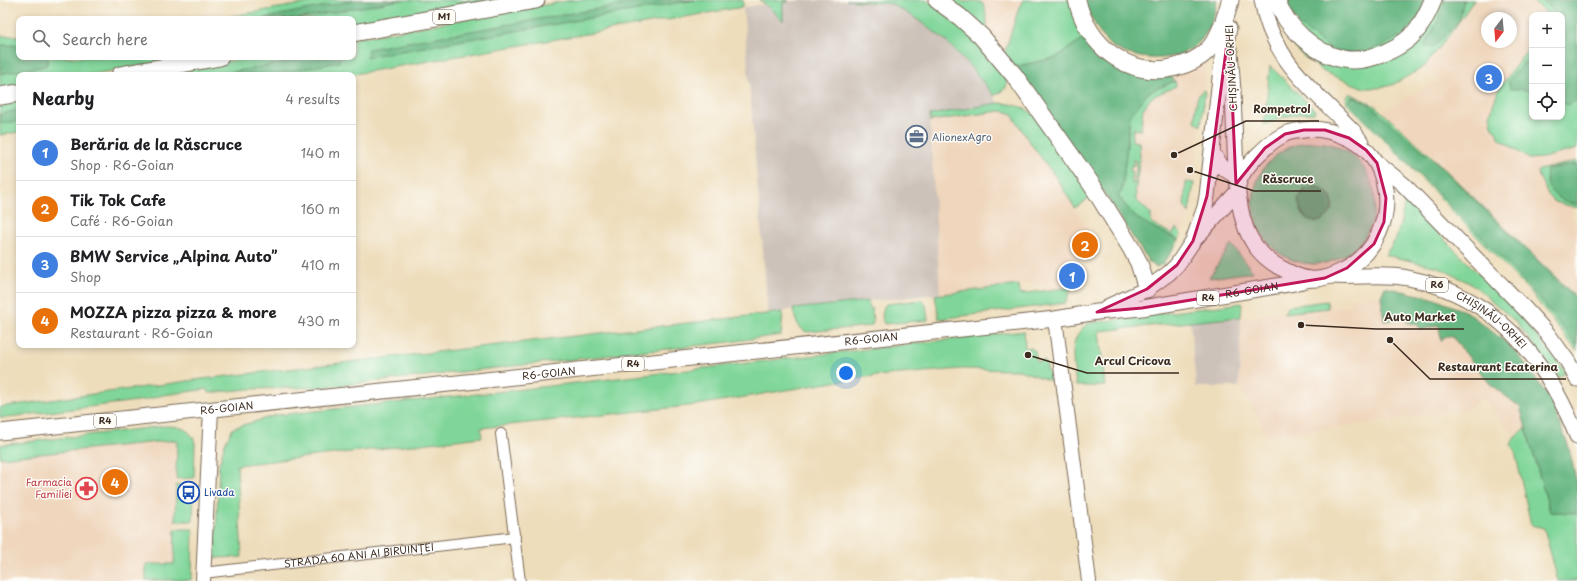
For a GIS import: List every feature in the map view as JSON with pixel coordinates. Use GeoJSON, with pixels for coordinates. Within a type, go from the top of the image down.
{"type":"FeatureCollection","features":[{"type":"Feature","properties":{"kind":"highway","name":"M1"},"geometry":{"type":"LineString","coordinates":[[356,32],[536,0]]}},
{"type":"Feature","properties":{"kind":"highway"},"geometry":{"type":"LineString","coordinates":[[937,0],[960,17],[981,36],[1014,75],[1100,197],[1131,248],[1147,289]]}},
{"type":"Feature","properties":{"kind":"highway"},"geometry":{"type":"LineString","coordinates":[[1077,0],[1080,13],[1086,26],[1096,41],[1107,53],[1125,64],[1151,70],[1162,70],[1185,65],[1205,54],[1219,36],[1229,3]]}},
{"type":"Feature","properties":{"kind":"highway"},"geometry":{"type":"LineString","coordinates":[[1276,0],[1284,16],[1292,27],[1312,45],[1333,56],[1355,60],[1391,50],[1405,41],[1418,29],[1433,0]]}},
{"type":"Feature","properties":{"kind":"highway"},"geometry":{"type":"LineString","coordinates":[[137,72],[203,60]]}},
{"type":"Feature","properties":{"kind":"highway"},"geometry":{"type":"LineString","coordinates":[[0,96],[16,93]]}},
{"type":"Feature","properties":{"kind":"main road","name":"R6"},"geometry":{"type":"LineString","coordinates":[[1262,0],[1271,31],[1283,55],[1300,77],[1354,132],[1377,163],[1403,184],[1526,310],[1547,333],[1568,362],[1577,379]]}},
{"type":"Feature","properties":{"kind":"main road","name":"CHIȘINĂU-ORHEI"},"geometry":{"type":"LineString","coordinates":[[1229,3],[1237,184]]}},
{"type":"Feature","properties":{"kind":"main road"},"geometry":{"type":"LineString","coordinates":[[1193,241],[1205,207],[1221,69],[1229,28]]}},
{"type":"Feature","properties":{"kind":"main road","name":"R6"},"geometry":{"type":"LineString","coordinates":[[1366,150],[1349,138],[1336,133],[1314,129],[1295,131],[1285,134],[1265,148],[1254,158],[1237,184],[1244,225],[1254,247],[1275,265],[1296,275],[1310,279],[1332,276],[1358,261],[1374,244],[1384,222],[1386,198],[1377,163]]}},
{"type":"Feature","properties":{"kind":"main road"},"geometry":{"type":"LineString","coordinates":[[1212,153],[1237,184]]}},
{"type":"Feature","properties":{"kind":"main road","name":"R6-GOIAN"},"geometry":{"type":"LineString","coordinates":[[1098,312],[1147,289],[1177,265],[1193,241],[1237,184]]}},
{"type":"Feature","properties":{"kind":"main road","name":"CHIȘINĂU-ORHEI"},"geometry":{"type":"LineString","coordinates":[[1332,276],[1384,276],[1407,278],[1438,286],[1474,302],[1502,323],[1517,338],[1534,359],[1563,403],[1577,436]]}},
{"type":"Feature","properties":{"kind":"main road","name":"R6-GOIAN"},"geometry":{"type":"LineString","coordinates":[[0,432],[211,408],[1055,319],[1098,312],[1156,306],[1310,279]]}},
{"type":"Feature","properties":{"kind":"street"},"geometry":{"type":"LineString","coordinates":[[1055,319],[1089,581]]}},
{"type":"Feature","properties":{"kind":"street"},"geometry":{"type":"LineString","coordinates":[[203,577],[211,408]]}},
{"type":"Feature","properties":{"kind":"street"},"geometry":{"type":"LineString","coordinates":[[501,434],[520,581]]}},
{"type":"Feature","properties":{"kind":"street","name":"STRADA 60 ANI AI BIRUINȚEI"},"geometry":{"type":"LineString","coordinates":[[203,577],[514,537]]}},
{"type":"Feature","properties":{"kind":"highlighted area"},"geometry":{"type":"Polygon","coordinates":[[[1229,28],[1236,184],[1265,148],[1285,134],[1304,130],[1325,130],[1349,138],[1366,150],[1377,163],[1386,198],[1384,222],[1374,244],[1347,268],[1325,278],[1142,308],[1097,312],[1147,289],[1177,265],[1193,241],[1207,196],[1229,28]]]}},
{"type":"Feature","properties":{"kind":"shaded area","name":"AlionexAgro"},"geometry":{"type":"Polygon","coordinates":[[[803,0],[869,1],[892,4],[915,18],[944,39],[970,66],[998,103],[1000,111],[930,121],[940,294],[793,309],[783,312],[768,313],[743,7],[803,0]]]}},
{"type":"Feature","properties":{"kind":"shaded area"},"geometry":{"type":"Polygon","coordinates":[[[961,0],[1023,0],[1021,2],[1004,55],[981,29],[974,1],[964,2],[961,0]]]}},
{"type":"Feature","properties":{"kind":"shaded area"},"geometry":{"type":"Polygon","coordinates":[[[1474,0],[1495,0],[1498,2],[1500,0],[1531,0],[1546,12],[1529,12],[1529,47],[1517,63],[1529,106],[1529,120],[1565,120],[1565,108],[1577,74],[1577,161],[1539,170],[1537,172],[1561,204],[1573,207],[1571,217],[1577,223],[1577,298],[1427,152],[1382,112],[1439,79],[1424,67],[1474,0]]]}},
{"type":"Feature","properties":{"kind":"shaded area"},"geometry":{"type":"Polygon","coordinates":[[[1207,58],[1202,125],[1200,126],[1195,147],[1197,149],[1194,183],[1189,213],[1179,240],[1150,226],[1122,191],[1130,116],[1149,92],[1175,80],[1168,74],[1207,58]]]}},
{"type":"Feature","properties":{"kind":"shaded area"},"geometry":{"type":"Polygon","coordinates":[[[1000,111],[1011,113],[1028,140],[1055,176],[1096,241],[1075,268],[1083,274],[1072,287],[1047,291],[1045,282],[940,294],[930,121],[1000,111]]]}},
{"type":"Feature","properties":{"kind":"shaded area"},"geometry":{"type":"Polygon","coordinates":[[[1381,296],[1383,314],[1438,323],[1451,335],[1490,384],[1520,407],[1526,429],[1515,436],[1482,397],[1467,410],[1266,435],[1259,419],[1239,387],[1241,317],[1351,305],[1351,298],[1381,296]]]}},
{"type":"Feature","properties":{"kind":"shaded area"},"geometry":{"type":"Polygon","coordinates":[[[1241,317],[1239,387],[1196,387],[1190,322],[1241,317]]]}},
{"type":"Feature","properties":{"kind":"shaded area"},"geometry":{"type":"Polygon","coordinates":[[[178,439],[174,564],[146,564],[146,580],[0,581],[0,458],[178,439]]]}},
{"type":"Feature","properties":{"kind":"green space"},"geometry":{"type":"Polygon","coordinates":[[[325,0],[502,0],[356,26],[356,16],[232,16],[325,0]]]}},
{"type":"Feature","properties":{"kind":"green space"},"geometry":{"type":"Polygon","coordinates":[[[356,0],[401,0],[313,16],[274,16],[356,0]]]}},
{"type":"Feature","properties":{"kind":"green space"},"geometry":{"type":"Polygon","coordinates":[[[572,0],[743,0],[743,7],[356,74],[356,72],[169,72],[235,60],[356,60],[356,38],[572,0]]]}},
{"type":"Feature","properties":{"kind":"green space"},"geometry":{"type":"Polygon","coordinates":[[[648,0],[695,0],[367,57],[368,49],[648,0]]]}},
{"type":"Feature","properties":{"kind":"green space"},"geometry":{"type":"Polygon","coordinates":[[[759,0],[788,0],[788,2],[783,2],[783,21],[770,8],[759,0]]]}},
{"type":"Feature","properties":{"kind":"green space"},"geometry":{"type":"Polygon","coordinates":[[[846,0],[926,0],[938,7],[970,35],[1007,79],[1006,88],[994,96],[970,66],[944,39],[915,18],[892,4],[846,0]]]}},
{"type":"Feature","properties":{"kind":"green space"},"geometry":{"type":"Polygon","coordinates":[[[944,0],[981,2],[985,11],[987,22],[986,29],[981,29],[944,0]]]}},
{"type":"Feature","properties":{"kind":"green space"},"geometry":{"type":"Polygon","coordinates":[[[1023,0],[1070,0],[1085,37],[1055,58],[1013,67],[1004,55],[1019,7],[1023,0]]]}},
{"type":"Feature","properties":{"kind":"green space"},"geometry":{"type":"Polygon","coordinates":[[[1081,0],[1217,0],[1215,12],[1210,25],[1200,42],[1186,52],[1175,56],[1152,58],[1128,54],[1109,44],[1081,0]]]}},
{"type":"Feature","properties":{"kind":"green space"},"geometry":{"type":"Polygon","coordinates":[[[1283,0],[1427,0],[1415,22],[1400,36],[1383,46],[1364,52],[1345,53],[1329,48],[1299,25],[1283,0]]]}},
{"type":"Feature","properties":{"kind":"green space"},"geometry":{"type":"Polygon","coordinates":[[[1440,0],[1474,0],[1424,67],[1392,85],[1378,88],[1364,88],[1324,72],[1301,54],[1291,43],[1283,30],[1284,27],[1440,0]]]}},
{"type":"Feature","properties":{"kind":"green space"},"geometry":{"type":"Polygon","coordinates":[[[1445,0],[1464,0],[1459,21],[1435,46],[1427,48],[1425,45],[1438,20],[1445,0]]]}},
{"type":"Feature","properties":{"kind":"green space"},"geometry":{"type":"Polygon","coordinates":[[[1531,0],[1577,0],[1577,149],[1543,158],[1529,159],[1500,139],[1492,125],[1490,115],[1498,90],[1529,47],[1529,120],[1565,120],[1565,12],[1546,12],[1531,0]]]}},
{"type":"Feature","properties":{"kind":"green space"},"geometry":{"type":"Polygon","coordinates":[[[1541,0],[1577,0],[1577,100],[1569,105],[1565,104],[1565,12],[1554,12],[1549,5],[1541,0]]]}},
{"type":"Feature","properties":{"kind":"green space"},"geometry":{"type":"Polygon","coordinates":[[[0,36],[16,36],[16,60],[172,60],[105,72],[16,72],[16,88],[0,91],[0,36]]]}},
{"type":"Feature","properties":{"kind":"green space"},"geometry":{"type":"Polygon","coordinates":[[[1085,37],[1098,53],[1168,74],[1175,81],[1149,92],[1130,116],[1122,191],[1118,196],[1135,217],[1179,240],[1163,264],[1156,267],[1149,262],[1092,174],[1013,67],[1055,58],[1085,37]]]}},
{"type":"Feature","properties":{"kind":"green space"},"geometry":{"type":"Polygon","coordinates":[[[0,45],[16,45],[16,60],[48,60],[46,66],[0,74],[0,45]]]}},
{"type":"Feature","properties":{"kind":"green space"},"geometry":{"type":"Polygon","coordinates":[[[1529,56],[1529,91],[1511,89],[1508,81],[1529,56]]]}},
{"type":"Feature","properties":{"kind":"green space"},"geometry":{"type":"Polygon","coordinates":[[[298,60],[339,60],[339,62],[287,72],[232,72],[298,60]]]}},
{"type":"Feature","properties":{"kind":"green space"},"geometry":{"type":"Polygon","coordinates":[[[1270,66],[1315,110],[1314,113],[1302,113],[1284,117],[1264,125],[1270,66]]]}},
{"type":"Feature","properties":{"kind":"green space"},"geometry":{"type":"Polygon","coordinates":[[[1175,81],[1176,86],[1152,97],[1143,109],[1141,130],[1133,129],[1132,141],[1139,142],[1140,157],[1137,178],[1134,178],[1137,167],[1135,166],[1136,161],[1133,160],[1133,166],[1131,166],[1130,171],[1132,172],[1132,184],[1137,181],[1135,191],[1136,200],[1151,214],[1151,223],[1172,234],[1177,228],[1181,234],[1179,240],[1135,217],[1118,196],[1122,191],[1130,116],[1149,92],[1175,81]]]}},
{"type":"Feature","properties":{"kind":"green space"},"geometry":{"type":"Polygon","coordinates":[[[1204,90],[1205,93],[1201,126],[1195,121],[1196,108],[1197,99],[1204,90]]]}},
{"type":"Feature","properties":{"kind":"green space"},"geometry":{"type":"Polygon","coordinates":[[[1350,93],[1375,106],[1427,152],[1577,298],[1577,351],[1532,294],[1347,103],[1346,99],[1350,93]]]}},
{"type":"Feature","properties":{"kind":"green space"},"geometry":{"type":"Polygon","coordinates":[[[1351,97],[1355,97],[1372,106],[1386,120],[1436,162],[1577,300],[1577,346],[1543,303],[1503,259],[1354,107],[1350,102],[1351,97]]]}},
{"type":"Feature","properties":{"kind":"green space"},"geometry":{"type":"Polygon","coordinates":[[[16,99],[16,132],[0,135],[0,102],[16,99]]]}},
{"type":"Feature","properties":{"kind":"green space"},"geometry":{"type":"Polygon","coordinates":[[[998,103],[1021,107],[1034,115],[1092,196],[1075,208],[1055,176],[1028,140],[1011,113],[1000,111],[930,121],[930,115],[998,103]]]}},
{"type":"Feature","properties":{"kind":"green space"},"geometry":{"type":"Polygon","coordinates":[[[16,111],[16,121],[0,124],[0,114],[16,111]]]}},
{"type":"Feature","properties":{"kind":"green space"},"geometry":{"type":"Polygon","coordinates":[[[1314,142],[1326,143],[1337,147],[1348,152],[1357,160],[1365,169],[1370,180],[1374,191],[1374,215],[1370,226],[1365,237],[1357,246],[1348,254],[1337,259],[1326,263],[1314,264],[1302,263],[1291,259],[1280,254],[1271,246],[1263,237],[1258,226],[1254,215],[1253,203],[1254,191],[1258,180],[1263,169],[1271,160],[1280,152],[1291,147],[1302,143],[1314,142]]]}},
{"type":"Feature","properties":{"kind":"green space"},"geometry":{"type":"Polygon","coordinates":[[[1577,161],[1577,208],[1555,202],[1548,195],[1537,172],[1539,170],[1577,161]]]}},
{"type":"Feature","properties":{"kind":"green space"},"geometry":{"type":"Polygon","coordinates":[[[1577,164],[1577,205],[1553,194],[1547,184],[1546,177],[1547,169],[1577,164]]]}},
{"type":"Feature","properties":{"kind":"green space"},"geometry":{"type":"Polygon","coordinates":[[[1186,182],[1194,183],[1189,213],[1184,205],[1186,182]]]}},
{"type":"Feature","properties":{"kind":"green space"},"geometry":{"type":"Polygon","coordinates":[[[1317,187],[1323,189],[1330,196],[1333,204],[1327,217],[1321,221],[1314,222],[1307,219],[1302,212],[1298,199],[1305,189],[1317,187]]]}},
{"type":"Feature","properties":{"kind":"green space"},"geometry":{"type":"Polygon","coordinates":[[[1405,200],[1516,311],[1561,365],[1565,373],[1558,377],[1517,323],[1475,286],[1438,267],[1385,255],[1396,239],[1405,200]]]}},
{"type":"Feature","properties":{"kind":"green space"},"geometry":{"type":"Polygon","coordinates":[[[1231,244],[1253,272],[1209,278],[1231,244]]]}},
{"type":"Feature","properties":{"kind":"green space"},"geometry":{"type":"Polygon","coordinates":[[[1019,285],[1020,294],[1072,287],[1065,303],[939,319],[935,295],[1019,285]]]}},
{"type":"Feature","properties":{"kind":"green space"},"geometry":{"type":"Polygon","coordinates":[[[1385,287],[1432,298],[1467,312],[1507,343],[1524,362],[1551,401],[1569,448],[1577,484],[1577,513],[1550,512],[1520,407],[1490,384],[1451,335],[1441,340],[1439,325],[1421,330],[1418,325],[1407,322],[1407,318],[1384,321],[1381,296],[1385,287]]]}},
{"type":"Feature","properties":{"kind":"green space"},"geometry":{"type":"Polygon","coordinates":[[[922,300],[926,305],[928,320],[884,324],[882,314],[886,304],[922,300]]]}},
{"type":"Feature","properties":{"kind":"green space"},"geometry":{"type":"Polygon","coordinates":[[[868,301],[869,308],[872,308],[873,323],[871,326],[807,332],[799,326],[795,319],[793,309],[868,301]]]}},
{"type":"Feature","properties":{"kind":"green space"},"geometry":{"type":"Polygon","coordinates":[[[1327,301],[1328,308],[1284,313],[1288,306],[1327,301]]]}},
{"type":"Feature","properties":{"kind":"green space"},"geometry":{"type":"Polygon","coordinates":[[[1242,303],[1241,317],[1099,331],[1105,386],[1076,386],[1073,359],[1074,343],[1082,329],[1089,323],[1242,303]]]}},
{"type":"Feature","properties":{"kind":"green space"},"geometry":{"type":"Polygon","coordinates":[[[783,312],[781,335],[326,387],[248,389],[209,393],[208,389],[163,395],[145,400],[0,418],[0,407],[202,379],[783,312]]]}},
{"type":"Feature","properties":{"kind":"green space"},"geometry":{"type":"Polygon","coordinates":[[[1024,331],[1025,348],[1031,348],[1035,351],[1037,362],[1045,361],[1051,381],[1019,370],[961,369],[864,377],[697,405],[481,428],[482,437],[237,465],[242,557],[215,558],[219,465],[225,443],[233,428],[277,415],[506,391],[1024,331]]]}},
{"type":"Feature","properties":{"kind":"green space"},"geometry":{"type":"Polygon","coordinates":[[[165,426],[179,427],[187,431],[193,438],[195,443],[194,478],[176,479],[177,440],[0,458],[0,445],[165,426]]]}},
{"type":"Feature","properties":{"kind":"green space"},"geometry":{"type":"Polygon","coordinates":[[[1526,429],[1550,512],[1577,513],[1577,581],[1558,581],[1544,528],[1531,525],[1515,451],[1511,445],[1515,436],[1526,429]]]}},
{"type":"Feature","properties":{"kind":"green space"},"geometry":{"type":"Polygon","coordinates":[[[176,485],[194,486],[193,521],[175,521],[176,485]]]}},
{"type":"Feature","properties":{"kind":"green space"},"geometry":{"type":"Polygon","coordinates":[[[175,529],[193,529],[191,580],[146,580],[146,564],[174,564],[175,529]]]}},
{"type":"Feature","properties":{"kind":"place","name":"BMW Service „Alpina Auto”"},"geometry":{"type":"Point","coordinates":[1489,78]}},
{"type":"Feature","properties":{"kind":"place","name":"AlionexAgro"},"geometry":{"type":"Point","coordinates":[916,137]}},
{"type":"Feature","properties":{"kind":"place","name":"Rompetrol"},"geometry":{"type":"Point","coordinates":[1174,155]}},
{"type":"Feature","properties":{"kind":"place","name":"Răscruce"},"geometry":{"type":"Point","coordinates":[1190,170]}},
{"type":"Feature","properties":{"kind":"place","name":"Tik Tok Cafe"},"geometry":{"type":"Point","coordinates":[1085,245]}},
{"type":"Feature","properties":{"kind":"place","name":"Berăria de la Răscruce"},"geometry":{"type":"Point","coordinates":[1072,276]}},
{"type":"Feature","properties":{"kind":"place","name":"Auto Market"},"geometry":{"type":"Point","coordinates":[1301,325]}},
{"type":"Feature","properties":{"kind":"place","name":"Restaurant Ecaterina"},"geometry":{"type":"Point","coordinates":[1390,340]}},
{"type":"Feature","properties":{"kind":"place","name":"Arcul Cricova"},"geometry":{"type":"Point","coordinates":[1028,355]}},
{"type":"Feature","properties":{"kind":"place","name":"MOZZA pizza pizza & more"},"geometry":{"type":"Point","coordinates":[115,482]}},
{"type":"Feature","properties":{"kind":"place","name":"Farmacia Familiei"},"geometry":{"type":"Point","coordinates":[87,488]}},
{"type":"Feature","properties":{"kind":"place","name":"Livada"},"geometry":{"type":"Point","coordinates":[189,492]}}]}
